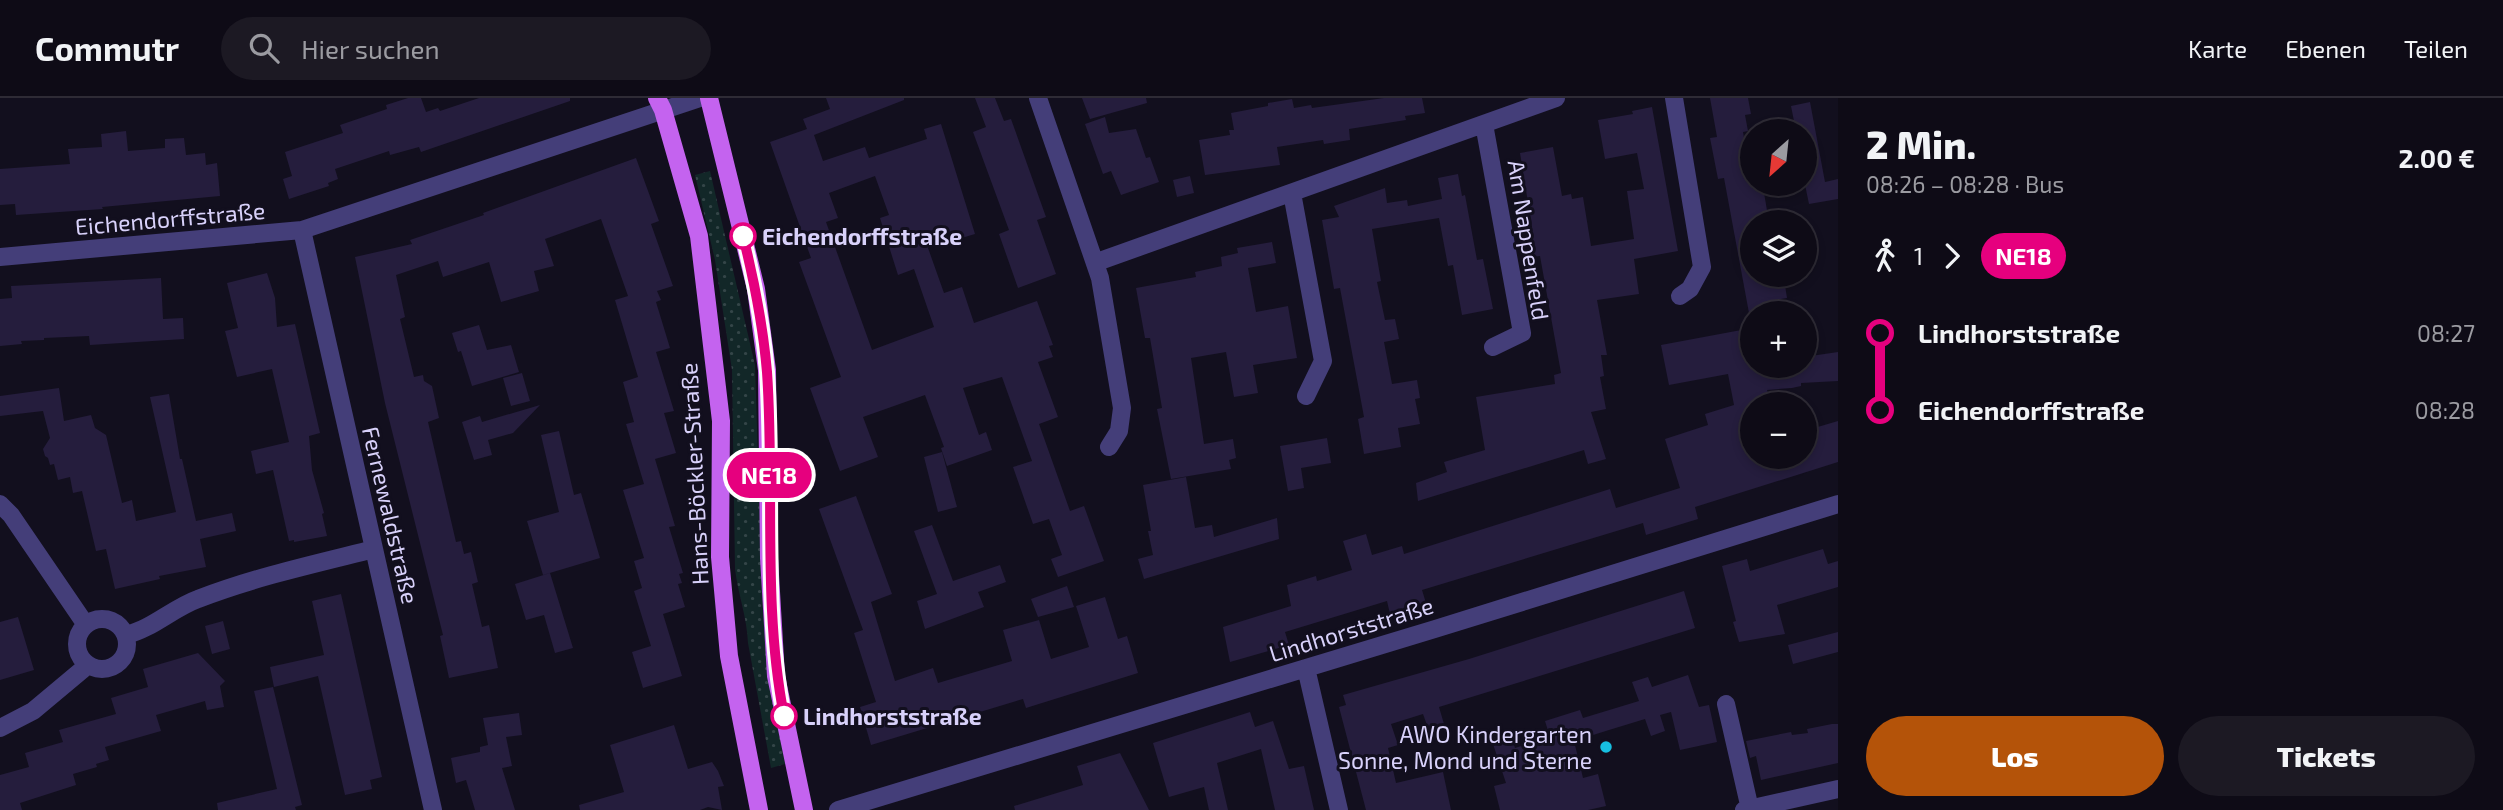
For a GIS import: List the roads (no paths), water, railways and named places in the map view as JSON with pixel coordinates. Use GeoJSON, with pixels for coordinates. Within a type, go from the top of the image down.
{"type":"FeatureCollection","features":[{"type":"Feature","properties":{"kind":"main road"},"geometry":{"type":"LineString","coordinates":[[709,98],[756,289],[767,370],[769,558],[776,676],[804,810]]}},
{"type":"Feature","properties":{"kind":"main road","name":"Hans-Böckler-Straße"},"geometry":{"type":"LineString","coordinates":[[660,104],[699,236],[721,421],[720,557],[729,656],[759,810]]}},
{"type":"Feature","properties":{"kind":"street","name":"Eichendorffstraße"},"geometry":{"type":"LineString","coordinates":[[0,257],[302,230],[660,104],[700,98]]}},
{"type":"Feature","properties":{"kind":"street"},"geometry":{"type":"LineString","coordinates":[[1038,98],[1097,262],[1122,408],[1119,431],[1109,447]]}},
{"type":"Feature","properties":{"kind":"street"},"geometry":{"type":"LineString","coordinates":[[1097,262],[1556,98]]}},
{"type":"Feature","properties":{"kind":"street"},"geometry":{"type":"LineString","coordinates":[[1674,98],[1702,267],[1690,289],[1680,296]]}},
{"type":"Feature","properties":{"kind":"street","name":"Am Nappenfeld"},"geometry":{"type":"LineString","coordinates":[[1484,124],[1522,333],[1493,346]]}},
{"type":"Feature","properties":{"kind":"street"},"geometry":{"type":"LineString","coordinates":[[1292,193],[1323,361],[1307,396]]}},
{"type":"Feature","properties":{"kind":"street","name":"Fernewaldstraße"},"geometry":{"type":"LineString","coordinates":[[302,230],[433,810]]}},
{"type":"Feature","properties":{"kind":"street"},"geometry":{"type":"LineString","coordinates":[[0,504],[11,515],[86,625]]}},
{"type":"Feature","properties":{"kind":"street","name":"Lindhorststraße"},"geometry":{"type":"LineString","coordinates":[[838,810],[1838,504]]}},
{"type":"Feature","properties":{"kind":"street"},"geometry":{"type":"LineString","coordinates":[[126,635],[137,632],[193,600],[256,578],[374,549]]}},
{"type":"Feature","properties":{"kind":"street"},"geometry":{"type":"LineString","coordinates":[[94,620],[113,621],[126,635],[125,656],[109,669],[88,665],[78,650],[80,632],[94,620]]}},
{"type":"Feature","properties":{"kind":"street"},"geometry":{"type":"LineString","coordinates":[[0,728],[33,710],[88,665]]}},
{"type":"Feature","properties":{"kind":"street"},"geometry":{"type":"LineString","coordinates":[[1306,668],[1339,810]]}},
{"type":"Feature","properties":{"kind":"street"},"geometry":{"type":"LineString","coordinates":[[1726,704],[1747,809],[1838,789]]}},
{"type":"Feature","properties":{"kind":"place","name":"Eichendorffstraße"},"geometry":{"type":"Point","coordinates":[743,236]}},
{"type":"Feature","properties":{"kind":"place","name":"Lindhorststraße"},"geometry":{"type":"Point","coordinates":[784,716]}},
{"type":"Feature","properties":{"kind":"place","name":"AWO Kindergarten Sonne, Mond und Sterne"},"geometry":{"type":"Point","coordinates":[1606,747]}}]}
